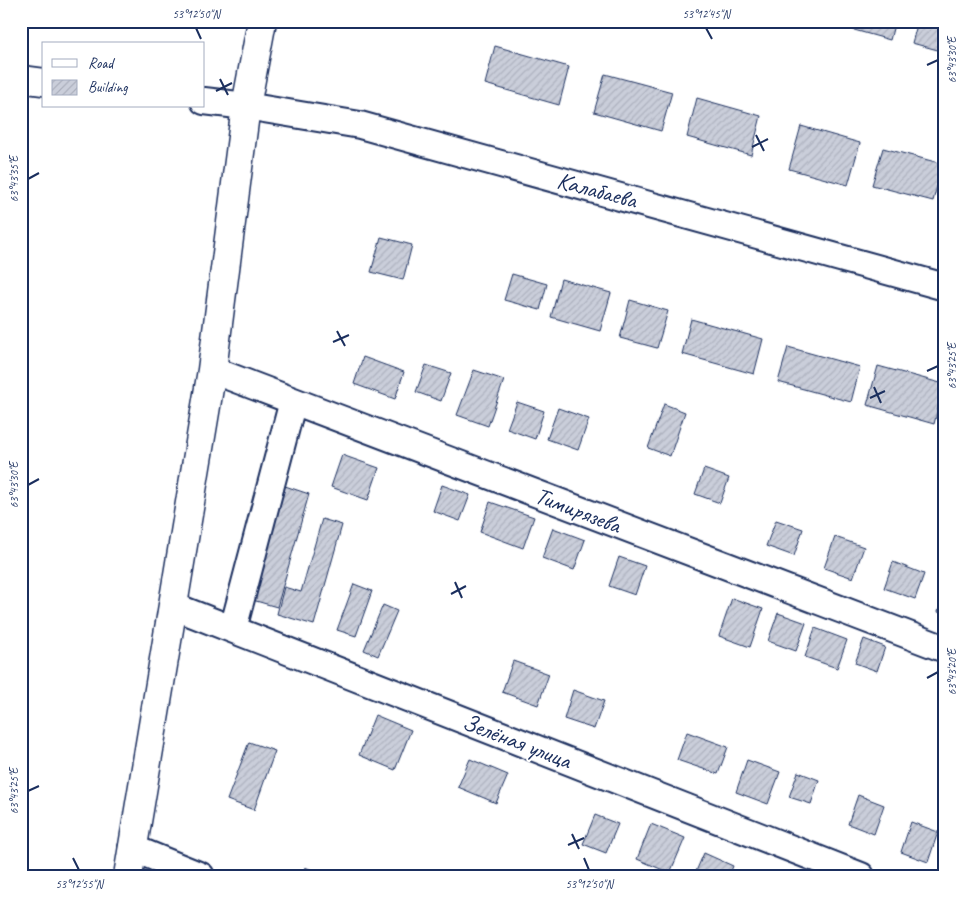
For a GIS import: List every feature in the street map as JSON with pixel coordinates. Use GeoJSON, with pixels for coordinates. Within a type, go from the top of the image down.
{"type":"FeatureCollection","features":[{"type":"Feature","properties":{"kind":"highway"},"geometry":{"type":"LineString","coordinates":[[128,876],[212,370],[246,106],[262,21]]}},
{"type":"Feature","properties":{"kind":"street"},"geometry":{"type":"LineString","coordinates":[[21,79],[42,82]]}},
{"type":"Feature","properties":{"kind":"street","name":"Калабаева"},"geometry":{"type":"LineString","coordinates":[[205,101],[360,125],[945,287]]}},
{"type":"Feature","properties":{"kind":"street","name":"Тимирязева"},"geometry":{"type":"LineString","coordinates":[[212,370],[945,649]]}},
{"type":"Feature","properties":{"kind":"street"},"geometry":{"type":"LineString","coordinates":[[233,630],[293,401]]}},
{"type":"Feature","properties":{"kind":"street","name":"Зелёная улица"},"geometry":{"type":"LineString","coordinates":[[173,606],[861,876]]}},
{"type":"Feature","properties":{"kind":"street"},"geometry":{"type":"LineString","coordinates":[[132,848],[201,876]]}},
{"type":"Feature","properties":{"kind":"building"},"geometry":{"type":"Polygon","coordinates":[[[822,21],[895,21],[890,40],[822,21]]]}},
{"type":"Feature","properties":{"kind":"building"},"geometry":{"type":"Polygon","coordinates":[[[918,21],[945,21],[945,52],[912,43],[918,21]]]}},
{"type":"Feature","properties":{"kind":"building"},"geometry":{"type":"Polygon","coordinates":[[[495,46],[569,67],[559,105],[485,84],[495,46]]]}},
{"type":"Feature","properties":{"kind":"building"},"geometry":{"type":"Polygon","coordinates":[[[605,74],[672,92],[661,131],[594,112],[605,74]]]}},
{"type":"Feature","properties":{"kind":"building"},"geometry":{"type":"Polygon","coordinates":[[[697,98],[761,116],[751,155],[687,137],[697,98]]]}},
{"type":"Feature","properties":{"kind":"building"},"geometry":{"type":"Polygon","coordinates":[[[801,126],[860,143],[848,185],[789,169],[801,126]]]}},
{"type":"Feature","properties":{"kind":"building"},"geometry":{"type":"Polygon","coordinates":[[[883,148],[943,164],[933,201],[872,185],[883,148]]]}},
{"type":"Feature","properties":{"kind":"building"},"geometry":{"type":"Polygon","coordinates":[[[381,237],[412,245],[403,280],[371,272],[381,237]]]}},
{"type":"Feature","properties":{"kind":"building"},"geometry":{"type":"Polygon","coordinates":[[[512,274],[547,284],[540,310],[504,300],[512,274]]]}},
{"type":"Feature","properties":{"kind":"building"},"geometry":{"type":"Polygon","coordinates":[[[561,279],[611,293],[600,331],[551,317],[561,279]]]}},
{"type":"Feature","properties":{"kind":"building"},"geometry":{"type":"Polygon","coordinates":[[[630,300],[668,311],[657,348],[620,338],[630,300]]]}},
{"type":"Feature","properties":{"kind":"building"},"geometry":{"type":"Polygon","coordinates":[[[691,319],[763,339],[754,374],[682,354],[691,319]]]}},
{"type":"Feature","properties":{"kind":"building"},"geometry":{"type":"Polygon","coordinates":[[[788,347],[860,367],[851,402],[778,382],[788,347]]]}},
{"type":"Feature","properties":{"kind":"building"},"geometry":{"type":"Polygon","coordinates":[[[363,357],[404,372],[395,399],[354,384],[363,357]]]}},
{"type":"Feature","properties":{"kind":"building"},"geometry":{"type":"Polygon","coordinates":[[[426,365],[451,373],[441,401],[416,392],[426,365]]]}},
{"type":"Feature","properties":{"kind":"building"},"geometry":{"type":"Polygon","coordinates":[[[878,366],[944,384],[934,424],[867,405],[878,366]]]}},
{"type":"Feature","properties":{"kind":"building"},"geometry":{"type":"Polygon","coordinates":[[[474,370],[504,380],[488,426],[457,415],[474,370]]]}},
{"type":"Feature","properties":{"kind":"building"},"geometry":{"type":"Polygon","coordinates":[[[517,402],[544,411],[535,439],[507,429],[517,402]]]}},
{"type":"Feature","properties":{"kind":"building"},"geometry":{"type":"Polygon","coordinates":[[[664,404],[685,412],[670,456],[648,448],[664,404]]]}},
{"type":"Feature","properties":{"kind":"building"},"geometry":{"type":"Polygon","coordinates":[[[558,408],[589,419],[578,450],[547,439],[558,408]]]}},
{"type":"Feature","properties":{"kind":"building"},"geometry":{"type":"Polygon","coordinates":[[[342,455],[379,468],[368,500],[331,487],[342,455]]]}},
{"type":"Feature","properties":{"kind":"building"},"geometry":{"type":"Polygon","coordinates":[[[704,469],[729,478],[720,503],[695,494],[704,469]]]}},
{"type":"Feature","properties":{"kind":"building"},"geometry":{"type":"Polygon","coordinates":[[[282,485],[309,494],[277,607],[249,599],[282,485]]]}},
{"type":"Feature","properties":{"kind":"building"},"geometry":{"type":"Polygon","coordinates":[[[442,485],[470,495],[460,521],[433,511],[442,485]]]}},
{"type":"Feature","properties":{"kind":"building"},"geometry":{"type":"Polygon","coordinates":[[[490,502],[534,517],[523,548],[480,532],[490,502]]]}},
{"type":"Feature","properties":{"kind":"building"},"geometry":{"type":"Polygon","coordinates":[[[322,519],[342,525],[314,625],[277,614],[284,587],[301,592],[322,519]]]}},
{"type":"Feature","properties":{"kind":"building"},"geometry":{"type":"Polygon","coordinates":[[[776,520],[803,529],[794,556],[766,546],[776,520]]]}},
{"type":"Feature","properties":{"kind":"building"},"geometry":{"type":"Polygon","coordinates":[[[553,528],[585,540],[574,570],[542,558],[553,528]]]}},
{"type":"Feature","properties":{"kind":"building"},"geometry":{"type":"Polygon","coordinates":[[[835,537],[864,547],[853,578],[824,568],[835,537]]]}},
{"type":"Feature","properties":{"kind":"building"},"geometry":{"type":"Polygon","coordinates":[[[619,557],[645,566],[635,595],[609,586],[619,557]]]}},
{"type":"Feature","properties":{"kind":"building"},"geometry":{"type":"Polygon","coordinates":[[[893,562],[924,574],[915,599],[884,588],[893,562]]]}},
{"type":"Feature","properties":{"kind":"building"},"geometry":{"type":"Polygon","coordinates":[[[354,584],[372,591],[356,636],[337,630],[354,584]]]}},
{"type":"Feature","properties":{"kind":"building"},"geometry":{"type":"Polygon","coordinates":[[[945,593],[945,615],[938,612],[945,593]]]}},
{"type":"Feature","properties":{"kind":"building"},"geometry":{"type":"Polygon","coordinates":[[[732,598],[763,609],[750,647],[719,636],[732,598]]]}},
{"type":"Feature","properties":{"kind":"building"},"geometry":{"type":"Polygon","coordinates":[[[383,605],[397,611],[378,656],[364,650],[383,605]]]}},
{"type":"Feature","properties":{"kind":"building"},"geometry":{"type":"Polygon","coordinates":[[[778,613],[806,623],[796,651],[768,641],[778,613]]]}},
{"type":"Feature","properties":{"kind":"building"},"geometry":{"type":"Polygon","coordinates":[[[815,628],[847,640],[837,668],[805,657],[815,628]]]}},
{"type":"Feature","properties":{"kind":"building"},"geometry":{"type":"Polygon","coordinates":[[[864,639],[885,647],[877,671],[855,663],[864,639]]]}},
{"type":"Feature","properties":{"kind":"building"},"geometry":{"type":"Polygon","coordinates":[[[513,661],[549,674],[538,705],[502,692],[513,661]]]}},
{"type":"Feature","properties":{"kind":"building"},"geometry":{"type":"Polygon","coordinates":[[[573,690],[604,701],[594,729],[564,719],[573,690]]]}},
{"type":"Feature","properties":{"kind":"building"},"geometry":{"type":"Polygon","coordinates":[[[375,715],[411,730],[395,770],[359,755],[375,715]]]}},
{"type":"Feature","properties":{"kind":"building"},"geometry":{"type":"Polygon","coordinates":[[[687,732],[728,747],[718,774],[677,760],[687,732]]]}},
{"type":"Feature","properties":{"kind":"building"},"geometry":{"type":"Polygon","coordinates":[[[249,742],[275,751],[254,810],[227,800],[249,742]]]}},
{"type":"Feature","properties":{"kind":"building"},"geometry":{"type":"Polygon","coordinates":[[[470,759],[508,775],[496,803],[458,787],[470,759]]]}},
{"type":"Feature","properties":{"kind":"building"},"geometry":{"type":"Polygon","coordinates":[[[747,760],[780,772],[768,804],[736,792],[747,760]]]}},
{"type":"Feature","properties":{"kind":"building"},"geometry":{"type":"Polygon","coordinates":[[[798,772],[819,780],[811,804],[789,797],[798,772]]]}},
{"type":"Feature","properties":{"kind":"building"},"geometry":{"type":"Polygon","coordinates":[[[858,795],[884,805],[874,834],[848,824],[858,795]]]}},
{"type":"Feature","properties":{"kind":"building"},"geometry":{"type":"Polygon","coordinates":[[[595,815],[618,824],[606,853],[583,844],[595,815]]]}},
{"type":"Feature","properties":{"kind":"building"},"geometry":{"type":"Polygon","coordinates":[[[911,822],[938,832],[928,862],[901,852],[911,822]]]}},
{"type":"Feature","properties":{"kind":"building"},"geometry":{"type":"Polygon","coordinates":[[[651,824],[685,838],[670,873],[637,859],[651,824]]]}},
{"type":"Feature","properties":{"kind":"building"},"geometry":{"type":"Polygon","coordinates":[[[704,853],[733,866],[729,876],[694,876],[704,853]]]}},
{"type":"Feature","properties":{"kind":"building"},"geometry":{"type":"Polygon","coordinates":[[[305,867],[327,876],[302,876],[305,867]]]}}]}
